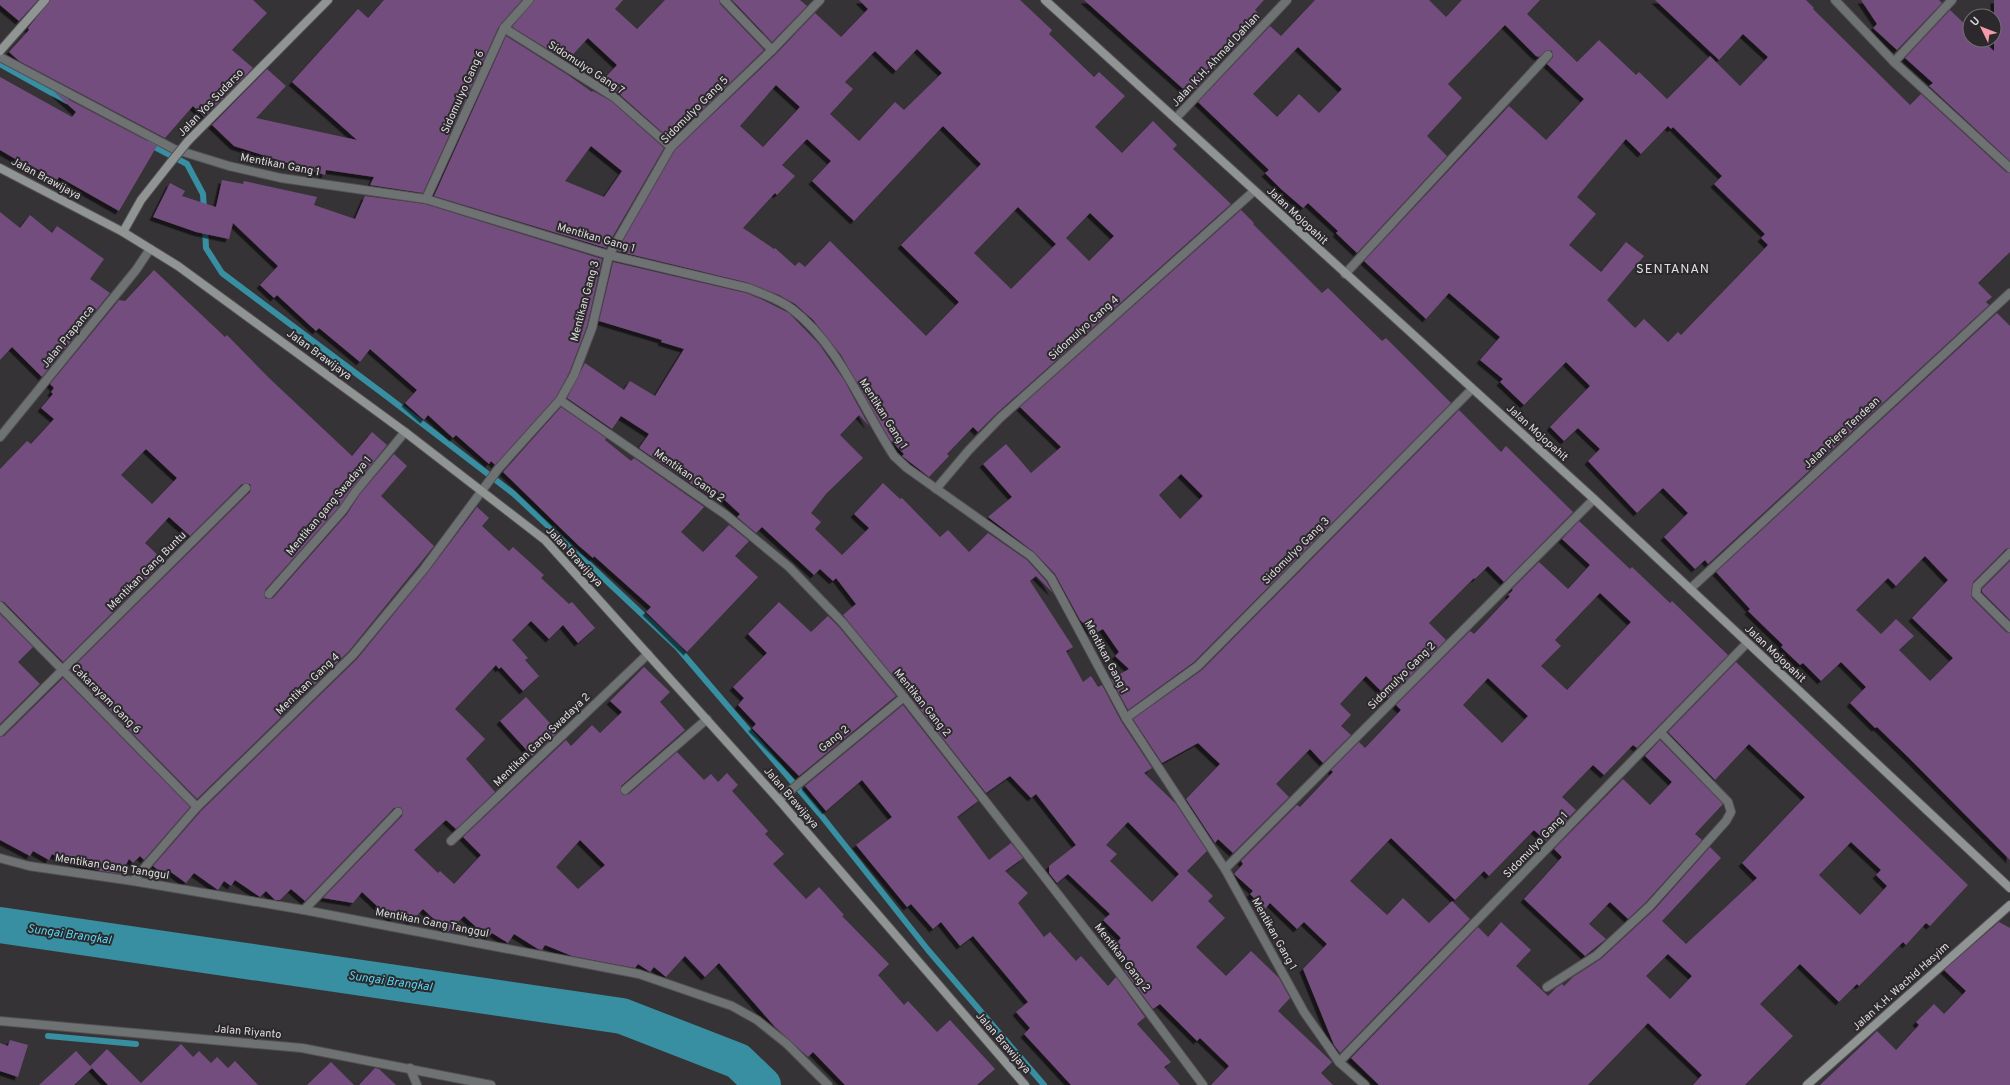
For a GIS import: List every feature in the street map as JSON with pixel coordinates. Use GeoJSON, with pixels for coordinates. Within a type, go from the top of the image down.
{"type":"FeatureCollection","features":[{"type":"Feature","properties":{"kind":"main road"},"geometry":{"type":"LineString","coordinates":[[0,51],[45,0]]}},
{"type":"Feature","properties":{"kind":"main road","name":"Jalan Yos Sudarso"},"geometry":{"type":"LineString","coordinates":[[123,232],[141,200],[188,141],[328,0]]}},
{"type":"Feature","properties":{"kind":"main road","name":"Jalan Mojopahit"},"geometry":{"type":"LineString","coordinates":[[1045,0],[1594,499],[2010,888]]}},
{"type":"Feature","properties":{"kind":"main road","name":"Jalan Brawijaya"},"geometry":{"type":"LineString","coordinates":[[0,168],[123,232],[178,266],[483,490],[544,540],[779,800],[1025,1085]]}},
{"type":"Feature","properties":{"kind":"main road","name":"Jalan K.H. Wachid Hasyim"},"geometry":{"type":"LineString","coordinates":[[1807,1085],[2010,905]]}},
{"type":"Feature","properties":{"kind":"street","name":"Sidomulyo Gang 6"},"geometry":{"type":"LineString","coordinates":[[426,199],[504,28],[529,0]]}},
{"type":"Feature","properties":{"kind":"street"},"geometry":{"type":"LineString","coordinates":[[724,0],[772,50]]}},
{"type":"Feature","properties":{"kind":"street","name":"Sidomulyo Gang 5"},"geometry":{"type":"LineString","coordinates":[[609,254],[671,147],[772,50],[820,0]]}},
{"type":"Feature","properties":{"kind":"street","name":"Jalan K.H. Ahmad Dahlan"},"geometry":{"type":"LineString","coordinates":[[1176,118],[1287,0]]}},
{"type":"Feature","properties":{"kind":"street"},"geometry":{"type":"LineString","coordinates":[[1835,0],[1894,62],[2010,168]]}},
{"type":"Feature","properties":{"kind":"street"},"geometry":{"type":"LineString","coordinates":[[1894,62],[1952,0]]}},
{"type":"Feature","properties":{"kind":"street","name":"Sidomulyo Gang 7"},"geometry":{"type":"LineString","coordinates":[[504,28],[614,97],[671,147]]}},
{"type":"Feature","properties":{"kind":"street"},"geometry":{"type":"LineString","coordinates":[[1345,274],[1548,55]]}},
{"type":"Feature","properties":{"kind":"street","name":"Mentikan Gang 1"},"geometry":{"type":"LineString","coordinates":[[0,58],[174,149],[228,166],[281,178],[426,199],[609,254],[748,288],[769,296],[791,308],[812,326],[828,346],[894,456],[907,468],[1030,556],[1051,578],[1126,718],[1226,869],[1304,1012],[1339,1062],[1365,1085]]}},
{"type":"Feature","properties":{"kind":"street","name":"Sidomulyo Gang 4"},"geometry":{"type":"LineString","coordinates":[[936,489],[969,450],[1006,413],[1254,191]]}},
{"type":"Feature","properties":{"kind":"street","name":"Jalan Prapanca"},"geometry":{"type":"LineString","coordinates":[[0,437],[136,270],[150,249]]}},
{"type":"Feature","properties":{"kind":"street","name":"Mentikan Gang 3"},"geometry":{"type":"LineString","coordinates":[[488,482],[560,400],[574,375],[592,328],[609,254]]}},
{"type":"Feature","properties":{"kind":"street","name":"Jalan Piere Tendean"},"geometry":{"type":"LineString","coordinates":[[1690,589],[2010,293]]}},
{"type":"Feature","properties":{"kind":"street","name":"Sidomulyo Gang 3"},"geometry":{"type":"LineString","coordinates":[[1126,718],[1198,666],[1472,389]]}},
{"type":"Feature","properties":{"kind":"street","name":"Mentikan Gang 2"},"geometry":{"type":"LineString","coordinates":[[560,400],[726,515],[790,567],[843,623],[904,697],[1122,975],[1203,1085]]}},
{"type":"Feature","properties":{"kind":"street","name":"Mentikan gang Swadaya 1"},"geometry":{"type":"LineString","coordinates":[[269,594],[343,510],[356,491],[405,432]]}},
{"type":"Feature","properties":{"kind":"street","name":"Mentikan Gang 4"},"geometry":{"type":"LineString","coordinates":[[133,881],[197,807],[353,655],[424,569],[488,482]]}},
{"type":"Feature","properties":{"kind":"street","name":"Mentikan Gang Buntu"},"geometry":{"type":"LineString","coordinates":[[62,670],[246,488]]}},
{"type":"Feature","properties":{"kind":"street","name":"Sidomulyo Gang 2"},"geometry":{"type":"LineString","coordinates":[[1226,869],[1594,499]]}},
{"type":"Feature","properties":{"kind":"street"},"geometry":{"type":"LineString","coordinates":[[2010,553],[1977,586],[1975,591],[1976,594],[2010,628]]}},
{"type":"Feature","properties":{"kind":"street","name":"Cakarayam Gang 6"},"geometry":{"type":"LineString","coordinates":[[0,606],[197,807]]}},
{"type":"Feature","properties":{"kind":"street","name":"Sidomulyo Gang 1"},"geometry":{"type":"LineString","coordinates":[[1339,1062],[1747,643]]}},
{"type":"Feature","properties":{"kind":"street","name":"Mentikan Gang Swadaya 2"},"geometry":{"type":"LineString","coordinates":[[451,841],[648,654]]}},
{"type":"Feature","properties":{"kind":"street"},"geometry":{"type":"LineString","coordinates":[[0,732],[62,670]]}},
{"type":"Feature","properties":{"kind":"street","name":"Gang 2"},"geometry":{"type":"LineString","coordinates":[[779,800],[806,776],[904,697]]}},
{"type":"Feature","properties":{"kind":"street"},"geometry":{"type":"LineString","coordinates":[[625,790],[707,719]]}},
{"type":"Feature","properties":{"kind":"street"},"geometry":{"type":"LineString","coordinates":[[1547,987],[1597,955],[1650,906],[1726,821],[1731,812],[1728,802],[1661,733]]}},
{"type":"Feature","properties":{"kind":"street"},"geometry":{"type":"LineString","coordinates":[[304,910],[398,812]]}},
{"type":"Feature","properties":{"kind":"street","name":"Mentikan Gang Tanggul"},"geometry":{"type":"LineString","coordinates":[[0,858],[29,866],[133,881],[304,910],[646,977],[732,1006],[758,1020],[787,1044],[828,1085]]}},
{"type":"Feature","properties":{"kind":"street","name":"Jalan Riyanto"},"geometry":{"type":"LineString","coordinates":[[0,1021],[302,1048],[491,1085]]}},
{"type":"Feature","properties":{"kind":"street"},"geometry":{"type":"LineString","coordinates":[[410,1068],[417,1085]]}},
{"type":"Feature","properties":{"kind":"building"},"geometry":{"type":"Polygon","coordinates":[[[0,0],[38,0],[19,21],[0,5],[0,0]]]}},
{"type":"Feature","properties":{"kind":"building"},"geometry":{"type":"Polygon","coordinates":[[[50,0],[253,0],[267,13],[232,50],[253,68],[204,117],[193,106],[165,138],[19,61],[9,52],[29,30],[28,28],[50,0]]]}},
{"type":"Feature","properties":{"kind":"building"},"geometry":{"type":"Polygon","coordinates":[[[384,0],[522,0],[499,26],[423,193],[370,185],[374,177],[326,170],[325,175],[234,146],[212,125],[267,69],[286,86],[256,118],[357,140],[292,82],[358,9],[368,18],[384,0]]]}},
{"type":"Feature","properties":{"kind":"building"},"geometry":{"type":"Polygon","coordinates":[[[534,0],[623,0],[615,9],[637,29],[665,0],[719,0],[720,4],[764,50],[671,140],[618,93],[601,82],[617,65],[588,38],[567,61],[512,27],[534,0]]]}},
{"type":"Feature","properties":{"kind":"building"},"geometry":{"type":"Polygon","coordinates":[[[732,0],[800,0],[807,6],[772,42],[732,0]]]}},
{"type":"Feature","properties":{"kind":"building"},"geometry":{"type":"Polygon","coordinates":[[[859,0],[1020,0],[1052,30],[1049,34],[1094,77],[1099,72],[1125,96],[1095,127],[1122,153],[1153,121],[1177,145],[1173,149],[1231,204],[996,414],[978,432],[973,427],[947,454],[949,456],[929,477],[902,456],[904,454],[890,440],[841,355],[813,320],[795,304],[779,295],[749,283],[617,251],[675,150],[776,54],[815,13],[841,37],[868,9],[859,0]],[[917,49],[896,71],[875,51],[845,82],[853,89],[830,114],[859,141],[895,102],[904,110],[942,73],[917,49]],[[776,85],[740,126],[763,147],[800,107],[776,85]],[[943,126],[854,221],[812,181],[831,161],[807,139],[782,165],[795,176],[777,195],[775,193],[743,228],[774,249],[775,248],[795,266],[799,262],[805,267],[830,241],[926,336],[959,302],[901,245],[981,164],[943,126]],[[1018,207],[974,253],[1011,289],[1056,244],[1018,207]],[[1090,213],[1066,238],[1089,261],[1114,236],[1090,213]]]}},
{"type":"Feature","properties":{"kind":"building"},"geometry":{"type":"Polygon","coordinates":[[[1084,0],[1264,0],[1255,10],[1262,18],[1190,95],[1084,0]]]}},
{"type":"Feature","properties":{"kind":"building"},"geometry":{"type":"Polygon","coordinates":[[[1315,0],[1429,0],[1446,17],[1462,0],[1540,0],[1527,14],[1577,62],[1599,40],[1636,75],[1639,72],[1667,99],[1710,56],[1740,86],[1768,57],[1743,34],[1719,60],[1655,0],[1806,0],[1814,8],[1813,9],[1910,105],[1921,94],[2006,172],[2010,173],[2010,252],[1978,283],[1992,297],[1986,302],[1989,305],[1708,564],[1705,560],[1695,569],[1664,537],[1688,513],[1663,488],[1637,513],[1588,461],[1600,449],[1578,428],[1564,441],[1550,427],[1590,386],[1566,362],[1524,405],[1500,382],[1503,379],[1480,360],[1500,337],[1449,293],[1426,319],[1364,261],[1509,106],[1546,140],[1584,99],[1547,64],[1553,57],[1552,51],[1547,50],[1539,57],[1536,56],[1505,25],[1448,84],[1462,98],[1427,136],[1447,156],[1357,253],[1336,233],[1338,231],[1308,203],[1303,208],[1281,189],[1265,173],[1269,170],[1198,102],[1270,26],[1281,36],[1315,0]],[[1298,47],[1253,94],[1277,117],[1299,94],[1319,113],[1342,89],[1298,47]],[[1668,126],[1641,154],[1626,139],[1577,197],[1596,214],[1569,245],[1601,272],[1626,242],[1644,256],[1607,300],[1635,328],[1644,319],[1668,342],[1678,332],[1681,335],[1768,245],[1761,238],[1765,234],[1714,184],[1722,176],[1673,127],[1671,129],[1668,126]]]}},
{"type":"Feature","properties":{"kind":"building"},"geometry":{"type":"Polygon","coordinates":[[[1861,0],[1939,0],[1942,3],[1897,50],[1873,28],[1877,24],[1861,0]]]}},
{"type":"Feature","properties":{"kind":"building"},"geometry":{"type":"Polygon","coordinates":[[[1994,0],[2010,0],[2010,161],[1929,86],[1933,83],[1905,58],[1950,10],[1962,21],[1962,48],[1991,48],[1994,51],[1994,48],[2002,48],[2002,8],[1994,8],[1994,0]]]}},
{"type":"Feature","properties":{"kind":"building"},"geometry":{"type":"Polygon","coordinates":[[[506,36],[592,92],[593,91],[611,101],[664,148],[606,248],[434,196],[506,36]],[[591,146],[565,181],[604,197],[622,171],[591,146]]]}},
{"type":"Feature","properties":{"kind":"building"},"geometry":{"type":"Polygon","coordinates":[[[0,77],[72,117],[76,112],[54,92],[157,146],[119,211],[59,177],[57,180],[23,161],[22,163],[0,150],[0,77]]]}},
{"type":"Feature","properties":{"kind":"building"},"geometry":{"type":"Polygon","coordinates":[[[222,180],[243,184],[244,181],[317,197],[314,205],[355,219],[365,196],[425,204],[602,259],[587,326],[569,373],[556,397],[495,465],[491,461],[489,464],[456,435],[453,438],[428,415],[424,420],[405,403],[417,390],[370,349],[360,362],[319,328],[316,331],[277,295],[274,298],[260,285],[278,266],[233,223],[229,239],[196,232],[153,217],[170,183],[185,191],[182,196],[216,207],[222,180]]]}},
{"type":"Feature","properties":{"kind":"building"},"geometry":{"type":"Polygon","coordinates":[[[1241,210],[1322,293],[1328,288],[1382,341],[1386,338],[1451,403],[1194,662],[1128,710],[1111,679],[1129,669],[1115,656],[1119,652],[1103,629],[1094,634],[1080,620],[1055,574],[1034,552],[988,517],[1012,497],[983,464],[1006,444],[1031,473],[1061,447],[1020,407],[1241,210]],[[1181,474],[1159,495],[1180,519],[1203,496],[1181,474]]]}},
{"type":"Feature","properties":{"kind":"building"},"geometry":{"type":"Polygon","coordinates":[[[0,212],[20,228],[30,215],[52,233],[57,226],[104,259],[90,279],[110,293],[42,377],[12,347],[0,360],[0,212]]]}},
{"type":"Feature","properties":{"kind":"building"},"geometry":{"type":"Polygon","coordinates":[[[613,262],[746,293],[789,313],[819,344],[844,380],[869,426],[859,415],[840,435],[863,458],[826,494],[811,513],[821,522],[815,529],[842,555],[869,528],[854,514],[883,483],[900,499],[902,498],[940,537],[948,530],[969,552],[988,533],[1027,560],[1046,581],[1053,593],[1036,576],[1030,581],[1073,647],[1066,651],[1083,682],[1091,676],[1098,687],[1102,685],[1121,721],[1152,768],[1144,773],[1176,804],[1207,851],[1187,871],[1213,896],[1208,901],[1225,918],[1196,947],[1226,976],[1251,951],[1279,978],[1290,998],[1278,1011],[1332,1062],[1321,1073],[1333,1085],[1211,1085],[1229,1066],[1200,1038],[1197,1041],[1160,1004],[1153,1009],[1124,970],[1130,963],[1113,946],[1121,938],[1103,920],[1110,914],[1068,874],[1057,883],[1049,873],[1049,866],[1076,845],[1036,794],[1031,798],[1010,776],[986,793],[843,615],[856,604],[836,578],[833,581],[820,569],[814,575],[762,527],[756,533],[737,517],[740,514],[717,493],[712,498],[639,448],[649,434],[621,416],[612,429],[567,398],[585,363],[624,390],[630,381],[655,396],[684,349],[661,342],[662,340],[599,321],[613,262]],[[1128,822],[1106,845],[1117,854],[1110,861],[1152,902],[1179,874],[1128,822]]]}},
{"type":"Feature","properties":{"kind":"building"},"geometry":{"type":"Polygon","coordinates":[[[154,270],[225,337],[227,335],[269,378],[352,456],[372,432],[387,445],[352,488],[339,507],[265,590],[265,598],[273,598],[347,514],[360,494],[394,454],[407,466],[381,496],[434,546],[349,651],[197,799],[70,670],[250,492],[250,484],[242,484],[190,536],[169,517],[145,543],[164,561],[63,662],[4,602],[0,601],[0,469],[27,441],[31,444],[54,419],[41,408],[53,394],[51,392],[54,388],[50,384],[119,300],[125,301],[154,270]],[[146,449],[121,475],[152,504],[177,478],[146,449]]]}},
{"type":"Feature","properties":{"kind":"building"},"geometry":{"type":"Polygon","coordinates":[[[1997,313],[2010,326],[2010,548],[2006,549],[1973,582],[1971,594],[1972,598],[2006,632],[2010,633],[2010,860],[1908,757],[1877,727],[1875,728],[1850,703],[1866,687],[1841,662],[1821,681],[1803,663],[1800,665],[1781,647],[1783,645],[1748,611],[1750,609],[1716,572],[1997,313]],[[1925,556],[1896,586],[1888,578],[1856,610],[1881,634],[1896,619],[1914,636],[1899,650],[1930,681],[1953,658],[1912,618],[1948,580],[1925,556]]]}},
{"type":"Feature","properties":{"kind":"building"},"geometry":{"type":"Polygon","coordinates":[[[561,407],[606,438],[605,440],[631,461],[634,458],[704,507],[681,532],[703,552],[729,525],[749,541],[735,556],[758,577],[687,652],[646,612],[651,607],[594,556],[593,558],[578,545],[503,472],[561,407]]]}},
{"type":"Feature","properties":{"kind":"building"},"geometry":{"type":"Polygon","coordinates":[[[1459,410],[1501,452],[1506,446],[1573,512],[1504,582],[1488,566],[1429,623],[1446,640],[1388,698],[1366,676],[1340,704],[1351,715],[1341,726],[1351,735],[1323,763],[1310,749],[1276,784],[1289,797],[1233,853],[1218,839],[1215,843],[1186,799],[1220,764],[1198,743],[1162,763],[1133,719],[1202,670],[1459,410]]]}},
{"type":"Feature","properties":{"kind":"building"},"geometry":{"type":"Polygon","coordinates":[[[477,507],[489,518],[482,526],[509,551],[513,547],[544,575],[541,578],[569,604],[572,602],[595,628],[578,643],[563,625],[549,639],[531,621],[512,640],[528,658],[525,660],[539,676],[523,691],[501,667],[499,669],[496,665],[455,709],[485,739],[466,759],[495,792],[456,829],[446,820],[414,850],[438,873],[440,871],[454,884],[481,855],[463,837],[566,740],[571,746],[592,725],[600,733],[622,712],[610,701],[644,667],[670,692],[660,702],[685,730],[621,786],[621,793],[624,795],[629,794],[677,752],[704,780],[711,774],[718,782],[727,773],[738,785],[732,791],[768,831],[765,834],[784,854],[773,864],[806,899],[819,887],[844,915],[842,916],[889,964],[878,975],[904,1005],[908,1001],[937,1032],[950,1020],[995,1069],[977,1085],[845,1085],[813,1052],[808,1057],[775,1027],[719,963],[705,977],[685,956],[666,977],[654,967],[650,972],[638,964],[635,968],[572,956],[545,945],[542,950],[538,949],[514,934],[508,943],[492,933],[488,938],[464,916],[448,932],[423,909],[411,922],[400,912],[392,920],[362,892],[353,903],[323,898],[402,816],[403,811],[400,807],[394,808],[305,901],[291,889],[280,900],[275,900],[266,891],[260,897],[235,880],[231,886],[224,881],[218,890],[194,873],[186,883],[168,870],[164,875],[153,866],[201,811],[357,659],[428,572],[477,507]],[[580,840],[556,867],[578,889],[605,865],[580,840]]]}},
{"type":"Feature","properties":{"kind":"building"},"geometry":{"type":"Polygon","coordinates":[[[1579,521],[1630,569],[1632,567],[1670,603],[1672,601],[1728,655],[1637,748],[1633,745],[1604,775],[1593,765],[1562,797],[1576,810],[1546,841],[1534,830],[1489,876],[1484,871],[1455,900],[1391,838],[1350,881],[1387,915],[1403,898],[1429,923],[1452,901],[1470,919],[1340,1053],[1334,1045],[1303,969],[1327,944],[1304,922],[1297,929],[1270,903],[1265,909],[1250,894],[1253,891],[1234,874],[1243,864],[1241,861],[1297,805],[1300,807],[1333,772],[1331,770],[1359,742],[1365,748],[1401,710],[1396,705],[1470,631],[1474,634],[1510,596],[1508,595],[1513,590],[1512,589],[1539,562],[1568,589],[1590,565],[1562,539],[1579,521]],[[1600,593],[1555,640],[1561,646],[1541,666],[1567,690],[1631,622],[1600,593]],[[1488,678],[1463,705],[1502,743],[1528,716],[1488,678]]]}},
{"type":"Feature","properties":{"kind":"building"},"geometry":{"type":"Polygon","coordinates":[[[2010,561],[2010,620],[1982,592],[1982,589],[2010,561]]]}},
{"type":"Feature","properties":{"kind":"building"},"geometry":{"type":"Polygon","coordinates":[[[779,602],[811,632],[828,616],[839,627],[896,696],[799,776],[752,728],[756,724],[738,705],[744,698],[733,687],[767,653],[748,634],[779,602]]]}},
{"type":"Feature","properties":{"kind":"building"},"geometry":{"type":"Polygon","coordinates":[[[0,614],[33,647],[18,662],[40,684],[0,724],[0,614]]]}},
{"type":"Feature","properties":{"kind":"building"},"geometry":{"type":"Polygon","coordinates":[[[1736,662],[1968,885],[1930,926],[1926,923],[1906,945],[1903,942],[1859,986],[1857,984],[1839,1002],[1800,964],[1760,1004],[1793,1036],[1745,1085],[1693,1085],[1702,1075],[1648,1023],[1588,1085],[1379,1085],[1351,1058],[1478,927],[1488,937],[1501,922],[1531,950],[1516,966],[1548,996],[1556,988],[1562,984],[1564,986],[1573,977],[1601,959],[1654,910],[1710,847],[1721,858],[1662,921],[1686,944],[1757,878],[1742,863],[1805,797],[1749,744],[1715,780],[1668,732],[1736,662]],[[1851,842],[1819,875],[1860,915],[1887,886],[1876,875],[1881,870],[1851,842]],[[1668,954],[1646,976],[1670,999],[1692,976],[1668,954]]]}},
{"type":"Feature","properties":{"kind":"building"},"geometry":{"type":"Polygon","coordinates":[[[63,678],[190,807],[144,860],[140,856],[133,863],[129,859],[121,874],[101,871],[66,860],[65,861],[52,854],[49,860],[33,851],[30,856],[0,840],[0,737],[4,736],[63,678]]]}},
{"type":"Feature","properties":{"kind":"building"},"geometry":{"type":"Polygon","coordinates":[[[526,697],[558,732],[532,756],[500,721],[526,697]]]}},
{"type":"Feature","properties":{"kind":"building"},"geometry":{"type":"Polygon","coordinates":[[[903,705],[978,801],[957,817],[989,860],[1011,843],[1023,858],[1005,871],[1028,893],[1018,903],[1044,937],[1050,932],[1076,961],[1081,956],[1108,986],[1116,977],[1145,1017],[1137,1024],[1171,1062],[1164,1067],[1180,1085],[1071,1085],[1024,1034],[1030,1028],[1016,1012],[1028,1002],[973,936],[960,946],[941,922],[933,929],[911,904],[907,907],[856,845],[892,817],[862,780],[826,811],[805,786],[903,705]]]}},
{"type":"Feature","properties":{"kind":"building"},"geometry":{"type":"Polygon","coordinates":[[[1660,740],[1723,804],[1695,834],[1702,840],[1646,902],[1628,919],[1610,902],[1589,924],[1606,939],[1585,956],[1524,899],[1562,857],[1554,849],[1623,779],[1650,805],[1672,782],[1645,756],[1660,740]]]}},
{"type":"Feature","properties":{"kind":"building"},"geometry":{"type":"Polygon","coordinates":[[[1999,922],[2010,928],[2010,1085],[1820,1085],[1877,1031],[1896,1050],[1919,1025],[1916,1022],[1934,1004],[1944,1014],[1966,991],[1944,970],[1999,922]]]}},
{"type":"Feature","properties":{"kind":"building"},"geometry":{"type":"Polygon","coordinates":[[[10,1040],[28,1045],[18,1077],[0,1071],[0,1043],[8,1046],[10,1040]]]}},
{"type":"Feature","properties":{"kind":"building"},"geometry":{"type":"Polygon","coordinates":[[[181,1044],[193,1057],[199,1051],[211,1063],[217,1057],[228,1068],[235,1061],[258,1085],[108,1085],[90,1066],[107,1049],[141,1083],[181,1044]]]}},
{"type":"Feature","properties":{"kind":"building"},"geometry":{"type":"Polygon","coordinates":[[[76,1051],[92,1068],[74,1085],[39,1085],[76,1051]]]}},
{"type":"Feature","properties":{"kind":"building"},"geometry":{"type":"Polygon","coordinates":[[[331,1062],[354,1085],[307,1085],[331,1062]]]}},
{"type":"Feature","properties":{"kind":"building"},"geometry":{"type":"Polygon","coordinates":[[[375,1068],[379,1069],[396,1085],[359,1085],[375,1068]]]}},
{"type":"Feature","properties":{"kind":"waterway"},"geometry":{"type":"LineString","coordinates":[[0,64],[66,101]]}},
{"type":"Feature","properties":{"kind":"waterway"},"geometry":{"type":"LineString","coordinates":[[149,144],[187,164],[203,194],[204,210]]}},
{"type":"Feature","properties":{"kind":"waterway"},"geometry":{"type":"LineString","coordinates":[[205,227],[206,248],[222,273],[514,494],[677,647],[820,814],[928,950],[1044,1085]]}},
{"type":"Feature","properties":{"kind":"waterway","name":"Sungai Brangkal"},"geometry":{"type":"LineString","coordinates":[[0,925],[622,1016],[738,1061],[763,1085]]}},
{"type":"Feature","properties":{"kind":"waterway"},"geometry":{"type":"LineString","coordinates":[[48,1036],[136,1044]]}},
{"type":"Feature","properties":{"kind":"district","name":"SENTANAN"},"geometry":{"type":"Point","coordinates":[1673,270]}}]}
